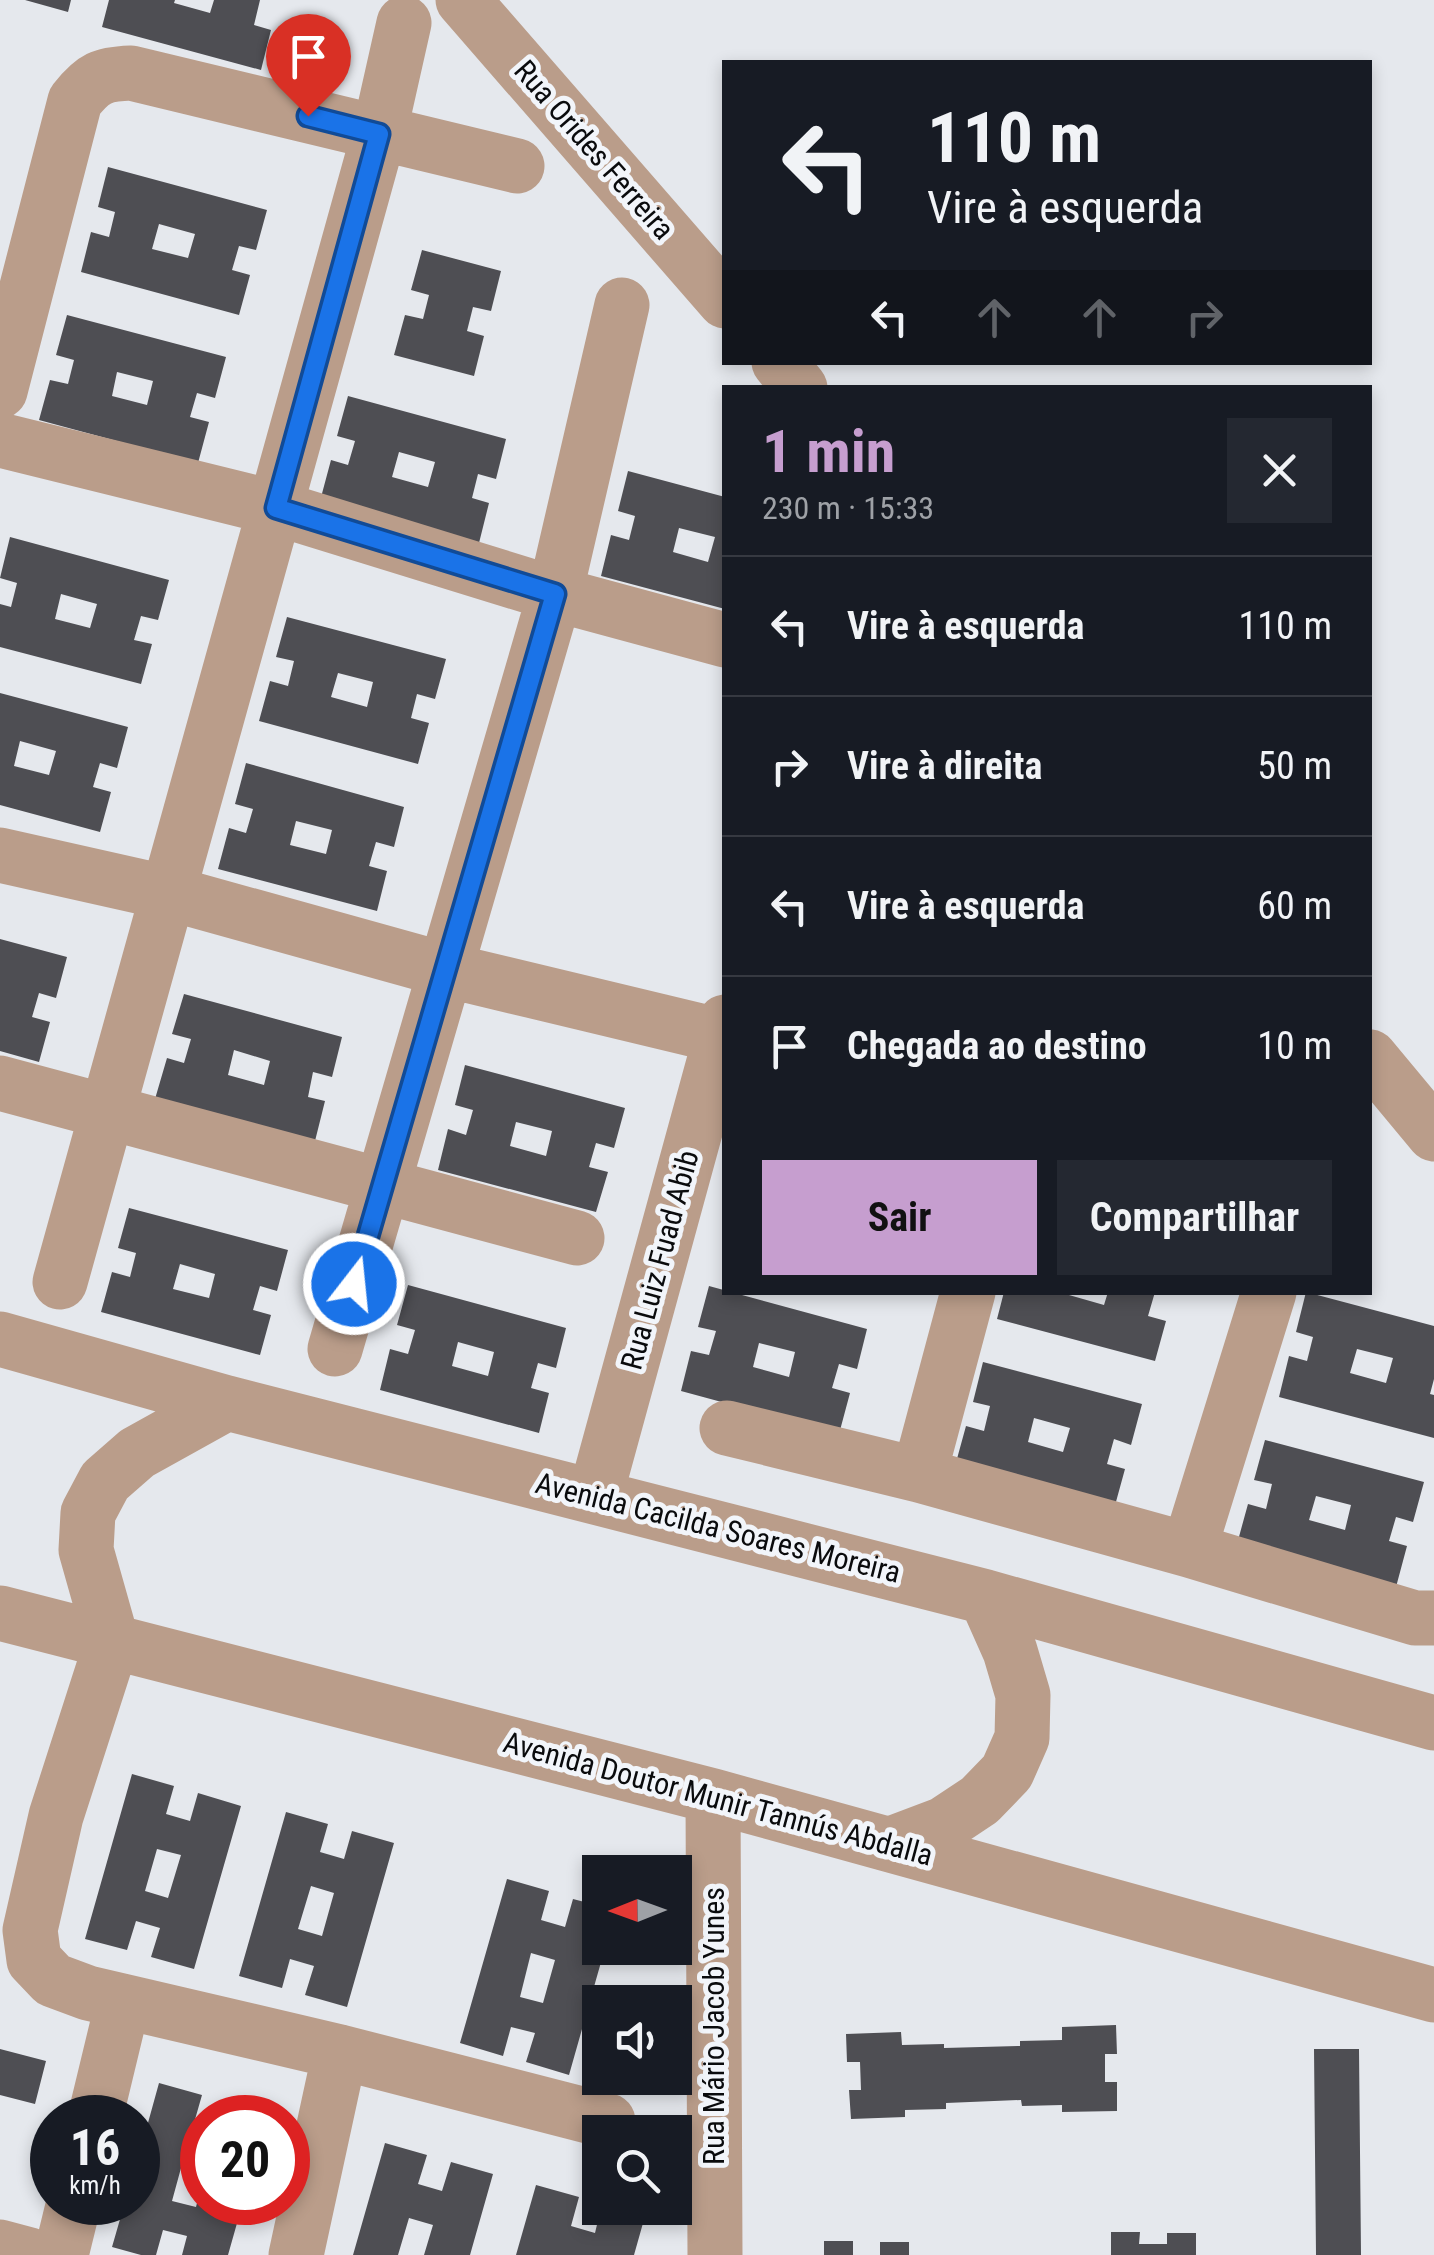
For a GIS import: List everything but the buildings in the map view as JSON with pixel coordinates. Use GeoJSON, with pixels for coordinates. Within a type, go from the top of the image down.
{"type":"FeatureCollection","features":[{"type":"Feature","properties":{"kind":"street","name":"Rua Orides Ferreira"},"geometry":{"type":"LineString","coordinates":[[463,0],[722,298]]}},
{"type":"Feature","properties":{"kind":"street"},"geometry":{"type":"LineString","coordinates":[[60,1282],[379,134],[404,23]]}},
{"type":"Feature","properties":{"kind":"street"},"geometry":{"type":"LineString","coordinates":[[0,391],[75,101],[88,84],[108,74],[131,74],[517,166]]}},
{"type":"Feature","properties":{"kind":"street"},"geometry":{"type":"LineString","coordinates":[[335,1349],[555,594],[622,305]]}},
{"type":"Feature","properties":{"kind":"street"},"geometry":{"type":"LineString","coordinates":[[781,365],[798,385]]}},
{"type":"Feature","properties":{"kind":"street"},"geometry":{"type":"LineString","coordinates":[[0,440],[276,508],[555,594],[722,639]]}},
{"type":"Feature","properties":{"kind":"street"},"geometry":{"type":"LineString","coordinates":[[0,855],[169,894],[446,970],[722,1029]]}},
{"type":"Feature","properties":{"kind":"street","name":"Rua Luiz Fuad Abib"},"geometry":{"type":"LineString","coordinates":[[595,1497],[722,1033]]}},
{"type":"Feature","properties":{"kind":"street"},"geometry":{"type":"LineString","coordinates":[[1372,1059],[1434,1134]]}},
{"type":"Feature","properties":{"kind":"street"},"geometry":{"type":"LineString","coordinates":[[0,1084],[576,1238]]}},
{"type":"Feature","properties":{"kind":"street"},"geometry":{"type":"LineString","coordinates":[[920,1475],[967,1295]]}},
{"type":"Feature","properties":{"kind":"street"},"geometry":{"type":"LineString","coordinates":[[1188,1550],[1268,1295]]}},
{"type":"Feature","properties":{"kind":"street","name":"Avenida Cacilda Soares Moreira"},"geometry":{"type":"LineString","coordinates":[[0,1339],[226,1403],[986,1596],[1434,1723]]}},
{"type":"Feature","properties":{"kind":"street"},"geometry":{"type":"LineString","coordinates":[[226,1403],[137,1453],[105,1481],[88,1514],[86,1550],[112,1642],[56,1816],[30,1930],[34,1960],[53,1980],[123,2002],[340,2052],[585,2115]]}},
{"type":"Feature","properties":{"kind":"street"},"geometry":{"type":"LineString","coordinates":[[727,1428],[920,1475],[1415,1618],[1434,1618]]}},
{"type":"Feature","properties":{"kind":"street"},"geometry":{"type":"LineString","coordinates":[[891,1844],[944,1824],[980,1800],[1007,1772],[1022,1738],[1023,1695],[986,1596]]}},
{"type":"Feature","properties":{"kind":"street","name":"Avenida Doutor Munir Tannús Abdalla"},"geometry":{"type":"LineString","coordinates":[[0,1612],[713,1796],[1434,1995]]}},
{"type":"Feature","properties":{"kind":"street","name":"Rua Mário Jacob Yunes"},"geometry":{"type":"LineString","coordinates":[[713,1796],[715,2255]]}},
{"type":"Feature","properties":{"kind":"street"},"geometry":{"type":"LineString","coordinates":[[100,2095],[123,2002]]}},
{"type":"Feature","properties":{"kind":"street"},"geometry":{"type":"LineString","coordinates":[[296,2255],[340,2052]]}},
{"type":"Feature","properties":{"kind":"street"},"geometry":{"type":"LineString","coordinates":[[61,2255],[68,2225]]}},
{"type":"Feature","properties":{"kind":"street"},"geometry":{"type":"LineString","coordinates":[[0,2247],[30,2255]]}},
{"type":"Feature","properties":{"kind":"route"},"geometry":{"type":"LineString","coordinates":[[308,116],[379,134],[276,508],[555,594],[354,1284]]}}]}
